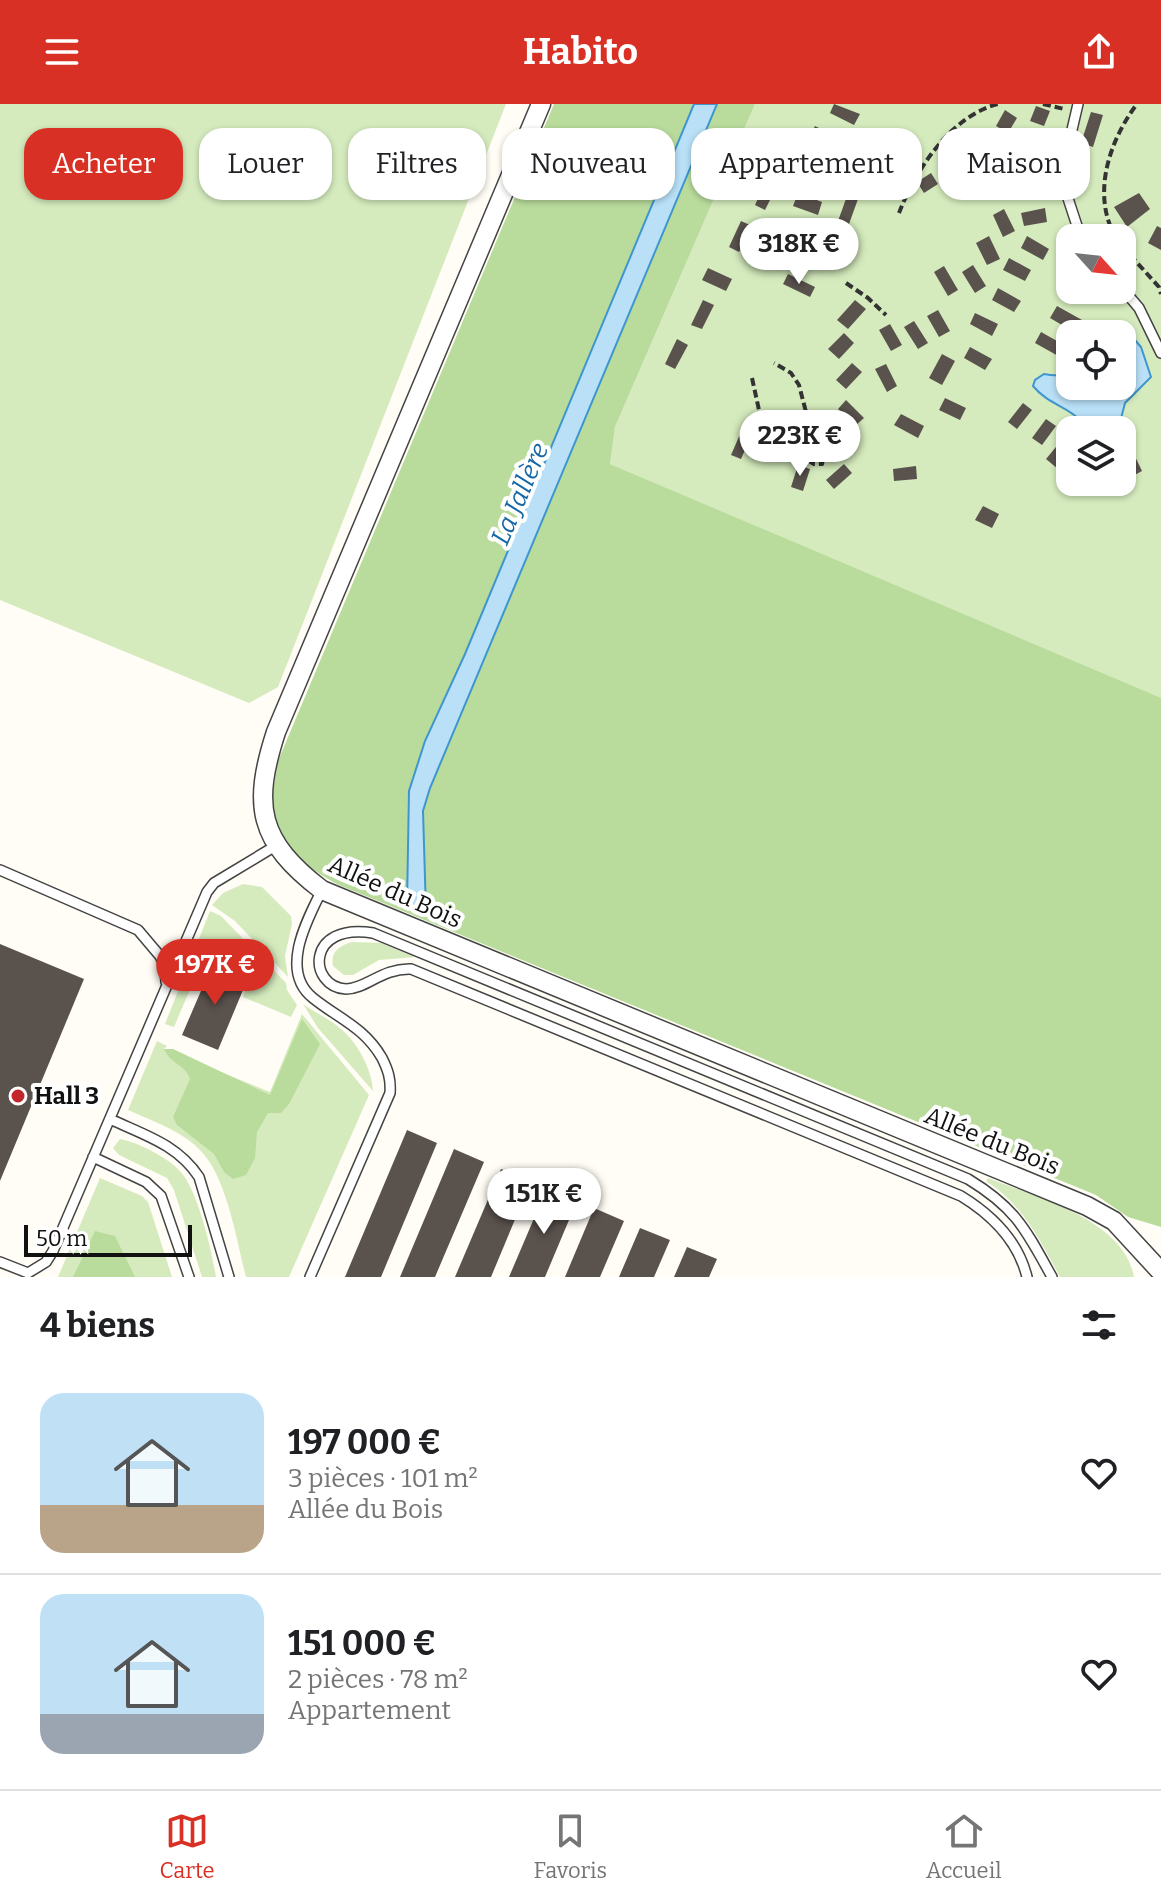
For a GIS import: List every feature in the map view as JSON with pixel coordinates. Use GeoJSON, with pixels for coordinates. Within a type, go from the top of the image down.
{"type":"FeatureCollection","features":[{"type":"Feature","properties":{"kind":"street","name":"Allée du Bois"},"geometry":{"type":"LineString","coordinates":[[541,104],[276,732],[265,763],[260,796],[270,832],[298,872],[322,890],[1087,1206],[1114,1221],[1161,1272]]}},
{"type":"Feature","properties":{"kind":"street","name":"Allée du Bois"},"geometry":{"type":"LineString","coordinates":[[1142,1254],[1147,1277]]}},
{"type":"Feature","properties":{"kind":"lane"},"geometry":{"type":"LineString","coordinates":[[1076,224],[1061,177],[1078,104]]}},
{"type":"Feature","properties":{"kind":"lane"},"geometry":{"type":"LineString","coordinates":[[1136,304],[1161,353]]}},
{"type":"Feature","properties":{"kind":"lane"},"geometry":{"type":"LineString","coordinates":[[0,1262],[28,1273],[46,1262],[207,892],[214,883],[277,845]]}},
{"type":"Feature","properties":{"kind":"lane"},"geometry":{"type":"LineString","coordinates":[[0,870],[138,930],[160,956],[165,967],[166,986]]}},
{"type":"Feature","properties":{"kind":"lane"},"geometry":{"type":"LineString","coordinates":[[310,1277],[386,1102],[391,1082],[375,1046],[352,1023],[311,997],[302,984],[297,966],[298,947],[305,924],[322,890]]}},
{"type":"Feature","properties":{"kind":"lane"},"geometry":{"type":"LineString","coordinates":[[1027,1277],[1014,1242],[981,1207],[961,1196],[411,969],[396,969],[346,989],[335,985],[325,979],[320,968],[320,953],[326,941],[341,933],[355,930],[373,933],[968,1179],[1011,1209],[1029,1233],[1052,1277]]}},
{"type":"Feature","properties":{"kind":"lane"},"geometry":{"type":"LineString","coordinates":[[110,1119],[173,1149],[190,1164],[199,1177],[229,1277]]}},
{"type":"Feature","properties":{"kind":"lane"},"geometry":{"type":"LineString","coordinates":[[93,1157],[146,1182],[161,1196],[189,1277]]}},
{"type":"Feature","properties":{"kind":"path"},"geometry":{"type":"LineString","coordinates":[[899,213],[914,179],[948,138],[969,116],[998,104]]}},
{"type":"Feature","properties":{"kind":"path"},"geometry":{"type":"LineString","coordinates":[[1112,224],[1104,199],[1106,171],[1115,139],[1137,104]]}},
{"type":"Feature","properties":{"kind":"path"},"geometry":{"type":"LineString","coordinates":[[1136,262],[1159,287],[1161,294]]}},
{"type":"Feature","properties":{"kind":"path"},"geometry":{"type":"LineString","coordinates":[[846,283],[886,315]]}},
{"type":"Feature","properties":{"kind":"path"},"geometry":{"type":"LineString","coordinates":[[752,378],[764,433],[814,464],[822,464],[799,385],[791,373],[774,363]]}},
{"type":"Feature","properties":{"kind":"green space"},"geometry":{"type":"Polygon","coordinates":[[[0,104],[506,104],[486,155],[486,128],[348,128],[348,200],[468,200],[278,687],[249,703],[0,600],[0,104]]]}},
{"type":"Feature","properties":{"kind":"green space"},"geometry":{"type":"Polygon","coordinates":[[[554,104],[755,104],[745,128],[691,128],[691,200],[713,200],[615,427],[610,464],[1161,698],[1161,1227],[1128,1217],[1096,1195],[339,885],[305,863],[280,831],[273,805],[278,761],[514,200],[675,200],[675,128],[544,128],[554,104]]]}},
{"type":"Feature","properties":{"kind":"green space"},"geometry":{"type":"Polygon","coordinates":[[[755,104],[1161,104],[1161,700],[610,464],[615,427],[713,200],[922,200],[922,128],[745,128],[755,104]]]}},
{"type":"Feature","properties":{"kind":"green space"},"geometry":{"type":"Polygon","coordinates":[[[243,884],[262,887],[291,916],[285,956],[288,977],[235,921],[212,905],[223,893],[243,884]]]}},
{"type":"Feature","properties":{"kind":"green space"},"geometry":{"type":"Polygon","coordinates":[[[210,911],[221,916],[286,983],[297,1005],[291,1017],[243,997],[250,978],[203,959],[174,1027],[165,1024],[210,911]]]}},
{"type":"Feature","properties":{"kind":"green space"},"geometry":{"type":"Polygon","coordinates":[[[352,942],[381,943],[415,957],[379,960],[353,975],[344,975],[333,966],[333,956],[340,947],[352,942]]]}},
{"type":"Feature","properties":{"kind":"green space"},"geometry":{"type":"Polygon","coordinates":[[[303,1004],[337,1025],[353,1042],[367,1066],[373,1091],[318,1028],[303,1004]]]}},
{"type":"Feature","properties":{"kind":"green space"},"geometry":{"type":"Polygon","coordinates":[[[302,1014],[369,1095],[289,1277],[246,1277],[224,1191],[209,1161],[183,1136],[128,1110],[157,1041],[167,1046],[164,1049],[270,1092],[302,1014]]]}},
{"type":"Feature","properties":{"kind":"green space"},"geometry":{"type":"Polygon","coordinates":[[[302,1019],[320,1044],[289,1104],[281,1113],[268,1113],[257,1132],[255,1158],[246,1175],[233,1179],[224,1172],[214,1154],[177,1125],[173,1117],[190,1079],[164,1049],[173,1049],[270,1095],[302,1019]]]}},
{"type":"Feature","properties":{"kind":"green space"},"geometry":{"type":"Polygon","coordinates":[[[120,1139],[155,1153],[184,1176],[200,1211],[216,1277],[202,1277],[174,1190],[167,1178],[119,1155],[113,1148],[120,1139]]]}},
{"type":"Feature","properties":{"kind":"green space"},"geometry":{"type":"Polygon","coordinates":[[[100,1178],[142,1196],[148,1202],[172,1277],[58,1277],[100,1178]]]}},
{"type":"Feature","properties":{"kind":"green space"},"geometry":{"type":"Polygon","coordinates":[[[988,1178],[1052,1202],[1096,1225],[1114,1240],[1127,1257],[1134,1277],[1060,1277],[1029,1224],[999,1190],[986,1181],[988,1178]]]}},
{"type":"Feature","properties":{"kind":"green space"},"geometry":{"type":"Polygon","coordinates":[[[95,1231],[115,1236],[135,1277],[73,1277],[95,1231]]]}},
{"type":"Feature","properties":{"kind":"water"},"geometry":{"type":"Polygon","coordinates":[[[694,104],[717,104],[707,128],[691,128],[691,166],[430,788],[423,811],[426,912],[407,904],[409,791],[425,741],[465,654],[654,200],[675,200],[675,150],[694,104]]]}},
{"type":"Feature","properties":{"kind":"water"},"geometry":{"type":"Polygon","coordinates":[[[1136,341],[1141,347],[1151,377],[1136,392],[1136,341]]]}},
{"type":"Feature","properties":{"kind":"water"},"geometry":{"type":"Polygon","coordinates":[[[1044,374],[1056,375],[1056,400],[1128,400],[1122,416],[1076,416],[1033,386],[1035,380],[1044,374]]]}},
{"type":"Feature","properties":{"kind":"building"},"geometry":{"type":"Polygon","coordinates":[[[834,104],[860,114],[854,125],[830,113],[834,104]]]}},
{"type":"Feature","properties":{"kind":"building"},"geometry":{"type":"Polygon","coordinates":[[[1036,106],[1050,111],[1044,126],[1030,121],[1036,106]]]}},
{"type":"Feature","properties":{"kind":"building"},"geometry":{"type":"Polygon","coordinates":[[[1005,110],[1017,118],[1011,128],[996,126],[1005,110]]]}},
{"type":"Feature","properties":{"kind":"building"},"geometry":{"type":"Polygon","coordinates":[[[1091,112],[1103,115],[1093,147],[1090,146],[1090,128],[1086,128],[1091,112]]]}},
{"type":"Feature","properties":{"kind":"building"},"geometry":{"type":"Polygon","coordinates":[[[931,173],[938,184],[924,193],[922,179],[931,173]]]}},
{"type":"Feature","properties":{"kind":"building"},"geometry":{"type":"Polygon","coordinates":[[[1139,193],[1150,209],[1131,224],[1125,224],[1114,207],[1139,193]]]}},
{"type":"Feature","properties":{"kind":"building"},"geometry":{"type":"Polygon","coordinates":[[[757,200],[770,200],[765,210],[755,205],[757,200]]]}},
{"type":"Feature","properties":{"kind":"building"},"geometry":{"type":"Polygon","coordinates":[[[795,200],[822,202],[818,215],[793,206],[795,200]]]}},
{"type":"Feature","properties":{"kind":"building"},"geometry":{"type":"Polygon","coordinates":[[[846,200],[858,200],[849,224],[838,221],[846,200]]]}},
{"type":"Feature","properties":{"kind":"building"},"geometry":{"type":"Polygon","coordinates":[[[1045,208],[1047,222],[1024,226],[1021,213],[1045,208]]]}},
{"type":"Feature","properties":{"kind":"building"},"geometry":{"type":"Polygon","coordinates":[[[1004,209],[1015,231],[1003,237],[993,215],[1004,209]]]}},
{"type":"Feature","properties":{"kind":"building"},"geometry":{"type":"Polygon","coordinates":[[[741,221],[752,226],[739,252],[729,247],[741,221]]]}},
{"type":"Feature","properties":{"kind":"building"},"geometry":{"type":"Polygon","coordinates":[[[1157,226],[1161,228],[1161,250],[1148,243],[1157,226]]]}},
{"type":"Feature","properties":{"kind":"building"},"geometry":{"type":"Polygon","coordinates":[[[989,236],[1000,259],[987,265],[976,243],[989,236]]]}},
{"type":"Feature","properties":{"kind":"building"},"geometry":{"type":"Polygon","coordinates":[[[1027,236],[1049,249],[1043,260],[1021,248],[1027,236]]]}},
{"type":"Feature","properties":{"kind":"building"},"geometry":{"type":"Polygon","coordinates":[[[816,239],[841,248],[837,260],[812,249],[816,239]]]}},
{"type":"Feature","properties":{"kind":"building"},"geometry":{"type":"Polygon","coordinates":[[[1009,258],[1031,270],[1025,281],[1003,270],[1009,258]]]}},
{"type":"Feature","properties":{"kind":"building"},"geometry":{"type":"Polygon","coordinates":[[[973,265],[986,286],[975,293],[962,272],[973,265]]]}},
{"type":"Feature","properties":{"kind":"building"},"geometry":{"type":"Polygon","coordinates":[[[944,266],[958,290],[948,296],[934,272],[944,266]]]}},
{"type":"Feature","properties":{"kind":"building"},"geometry":{"type":"Polygon","coordinates":[[[708,268],[732,279],[726,291],[702,280],[708,268]]]}},
{"type":"Feature","properties":{"kind":"building"},"geometry":{"type":"Polygon","coordinates":[[[788,274],[815,287],[810,297],[783,284],[788,274]]]}},
{"type":"Feature","properties":{"kind":"building"},"geometry":{"type":"Polygon","coordinates":[[[998,288],[1021,301],[1014,312],[992,300],[998,288]]]}},
{"type":"Feature","properties":{"kind":"building"},"geometry":{"type":"Polygon","coordinates":[[[703,300],[714,305],[702,329],[691,325],[703,300]]]}},
{"type":"Feature","properties":{"kind":"building"},"geometry":{"type":"Polygon","coordinates":[[[855,300],[866,309],[848,329],[837,320],[855,300]]]}},
{"type":"Feature","properties":{"kind":"building"},"geometry":{"type":"Polygon","coordinates":[[[1057,306],[1082,320],[1056,322],[1050,318],[1057,306]]]}},
{"type":"Feature","properties":{"kind":"building"},"geometry":{"type":"Polygon","coordinates":[[[938,310],[950,331],[939,337],[927,316],[938,310]]]}},
{"type":"Feature","properties":{"kind":"building"},"geometry":{"type":"Polygon","coordinates":[[[975,313],[998,324],[992,336],[970,324],[975,313]]]}},
{"type":"Feature","properties":{"kind":"building"},"geometry":{"type":"Polygon","coordinates":[[[914,321],[928,343],[918,349],[904,327],[914,321]]]}},
{"type":"Feature","properties":{"kind":"building"},"geometry":{"type":"Polygon","coordinates":[[[890,324],[902,345],[891,351],[879,330],[890,324]]]}},
{"type":"Feature","properties":{"kind":"building"},"geometry":{"type":"Polygon","coordinates":[[[1041,332],[1056,340],[1056,355],[1035,343],[1041,332]]]}},
{"type":"Feature","properties":{"kind":"building"},"geometry":{"type":"Polygon","coordinates":[[[844,333],[854,343],[839,359],[828,349],[844,333]]]}},
{"type":"Feature","properties":{"kind":"building"},"geometry":{"type":"Polygon","coordinates":[[[677,339],[688,345],[675,369],[665,364],[677,339]]]}},
{"type":"Feature","properties":{"kind":"building"},"geometry":{"type":"Polygon","coordinates":[[[970,347],[992,359],[985,370],[964,358],[970,347]]]}},
{"type":"Feature","properties":{"kind":"building"},"geometry":{"type":"Polygon","coordinates":[[[942,354],[955,361],[942,385],[929,378],[942,354]]]}},
{"type":"Feature","properties":{"kind":"building"},"geometry":{"type":"Polygon","coordinates":[[[852,363],[862,372],[846,389],[836,380],[852,363]]]}},
{"type":"Feature","properties":{"kind":"building"},"geometry":{"type":"Polygon","coordinates":[[[886,364],[897,386],[887,392],[875,369],[886,364]]]}},
{"type":"Feature","properties":{"kind":"building"},"geometry":{"type":"Polygon","coordinates":[[[945,398],[966,408],[960,420],[939,410],[945,398]]]}},
{"type":"Feature","properties":{"kind":"building"},"geometry":{"type":"Polygon","coordinates":[[[846,400],[864,418],[855,426],[838,409],[846,400]]]}},
{"type":"Feature","properties":{"kind":"building"},"geometry":{"type":"Polygon","coordinates":[[[1023,403],[1032,410],[1017,429],[1008,422],[1023,403]]]}},
{"type":"Feature","properties":{"kind":"building"},"geometry":{"type":"Polygon","coordinates":[[[901,414],[924,426],[918,438],[894,425],[901,414]]]}},
{"type":"Feature","properties":{"kind":"building"},"geometry":{"type":"Polygon","coordinates":[[[1046,419],[1056,426],[1042,445],[1032,438],[1046,419]]]}},
{"type":"Feature","properties":{"kind":"building"},"geometry":{"type":"Polygon","coordinates":[[[841,428],[857,446],[848,454],[831,437],[841,428]]]}},
{"type":"Feature","properties":{"kind":"building"},"geometry":{"type":"Polygon","coordinates":[[[741,432],[751,436],[741,459],[731,455],[741,432]]]}},
{"type":"Feature","properties":{"kind":"building"},"geometry":{"type":"Polygon","coordinates":[[[1056,447],[1056,467],[1046,459],[1056,447]]]}},
{"type":"Feature","properties":{"kind":"building"},"geometry":{"type":"Polygon","coordinates":[[[1136,458],[1142,471],[1136,474],[1136,458]]]}},
{"type":"Feature","properties":{"kind":"building"},"geometry":{"type":"Polygon","coordinates":[[[844,464],[852,473],[834,489],[826,480],[844,464]]]}},
{"type":"Feature","properties":{"kind":"building"},"geometry":{"type":"Polygon","coordinates":[[[798,465],[810,469],[803,491],[791,487],[798,465]]]}},
{"type":"Feature","properties":{"kind":"building"},"geometry":{"type":"Polygon","coordinates":[[[916,466],[917,479],[894,481],[893,469],[916,466]]]}},
{"type":"Feature","properties":{"kind":"building"},"geometry":{"type":"Polygon","coordinates":[[[983,506],[999,514],[992,528],[975,520],[983,506]]]}},
{"type":"Feature","properties":{"kind":"building","name":"Hall 3"},"geometry":{"type":"Polygon","coordinates":[[[0,944],[84,979],[0,1181],[0,944]]]}},
{"type":"Feature","properties":{"kind":"building"},"geometry":{"type":"Polygon","coordinates":[[[213,963],[248,978],[218,1050],[182,1035],[213,963]]]}},
{"type":"Feature","properties":{"kind":"building"},"geometry":{"type":"Polygon","coordinates":[[[407,1130],[437,1143],[381,1277],[345,1277],[407,1130]]]}},
{"type":"Feature","properties":{"kind":"building"},"geometry":{"type":"Polygon","coordinates":[[[454,1149],[484,1162],[435,1277],[400,1277],[454,1149]]]}},
{"type":"Feature","properties":{"kind":"building"},"geometry":{"type":"Polygon","coordinates":[[[501,1169],[531,1181],[491,1277],[455,1277],[501,1169]]]}},
{"type":"Feature","properties":{"kind":"building"},"geometry":{"type":"Polygon","coordinates":[[[547,1188],[577,1201],[545,1277],[509,1277],[547,1188]]]}},
{"type":"Feature","properties":{"kind":"building"},"geometry":{"type":"Polygon","coordinates":[[[594,1208],[624,1221],[600,1277],[565,1277],[594,1208]]]}},
{"type":"Feature","properties":{"kind":"building"},"geometry":{"type":"Polygon","coordinates":[[[640,1228],[670,1240],[654,1277],[619,1277],[640,1228]]]}},
{"type":"Feature","properties":{"kind":"building"},"geometry":{"type":"Polygon","coordinates":[[[687,1247],[717,1259],[709,1277],[674,1277],[687,1247]]]}},
{"type":"Feature","properties":{"kind":"place","name":"Hall 3"},"geometry":{"type":"Point","coordinates":[18,1096]}},
{"type":"Feature","properties":{"kind":"water label","name":"La Jallère"},"geometry":{"type":"Point","coordinates":[520,494]}}]}
